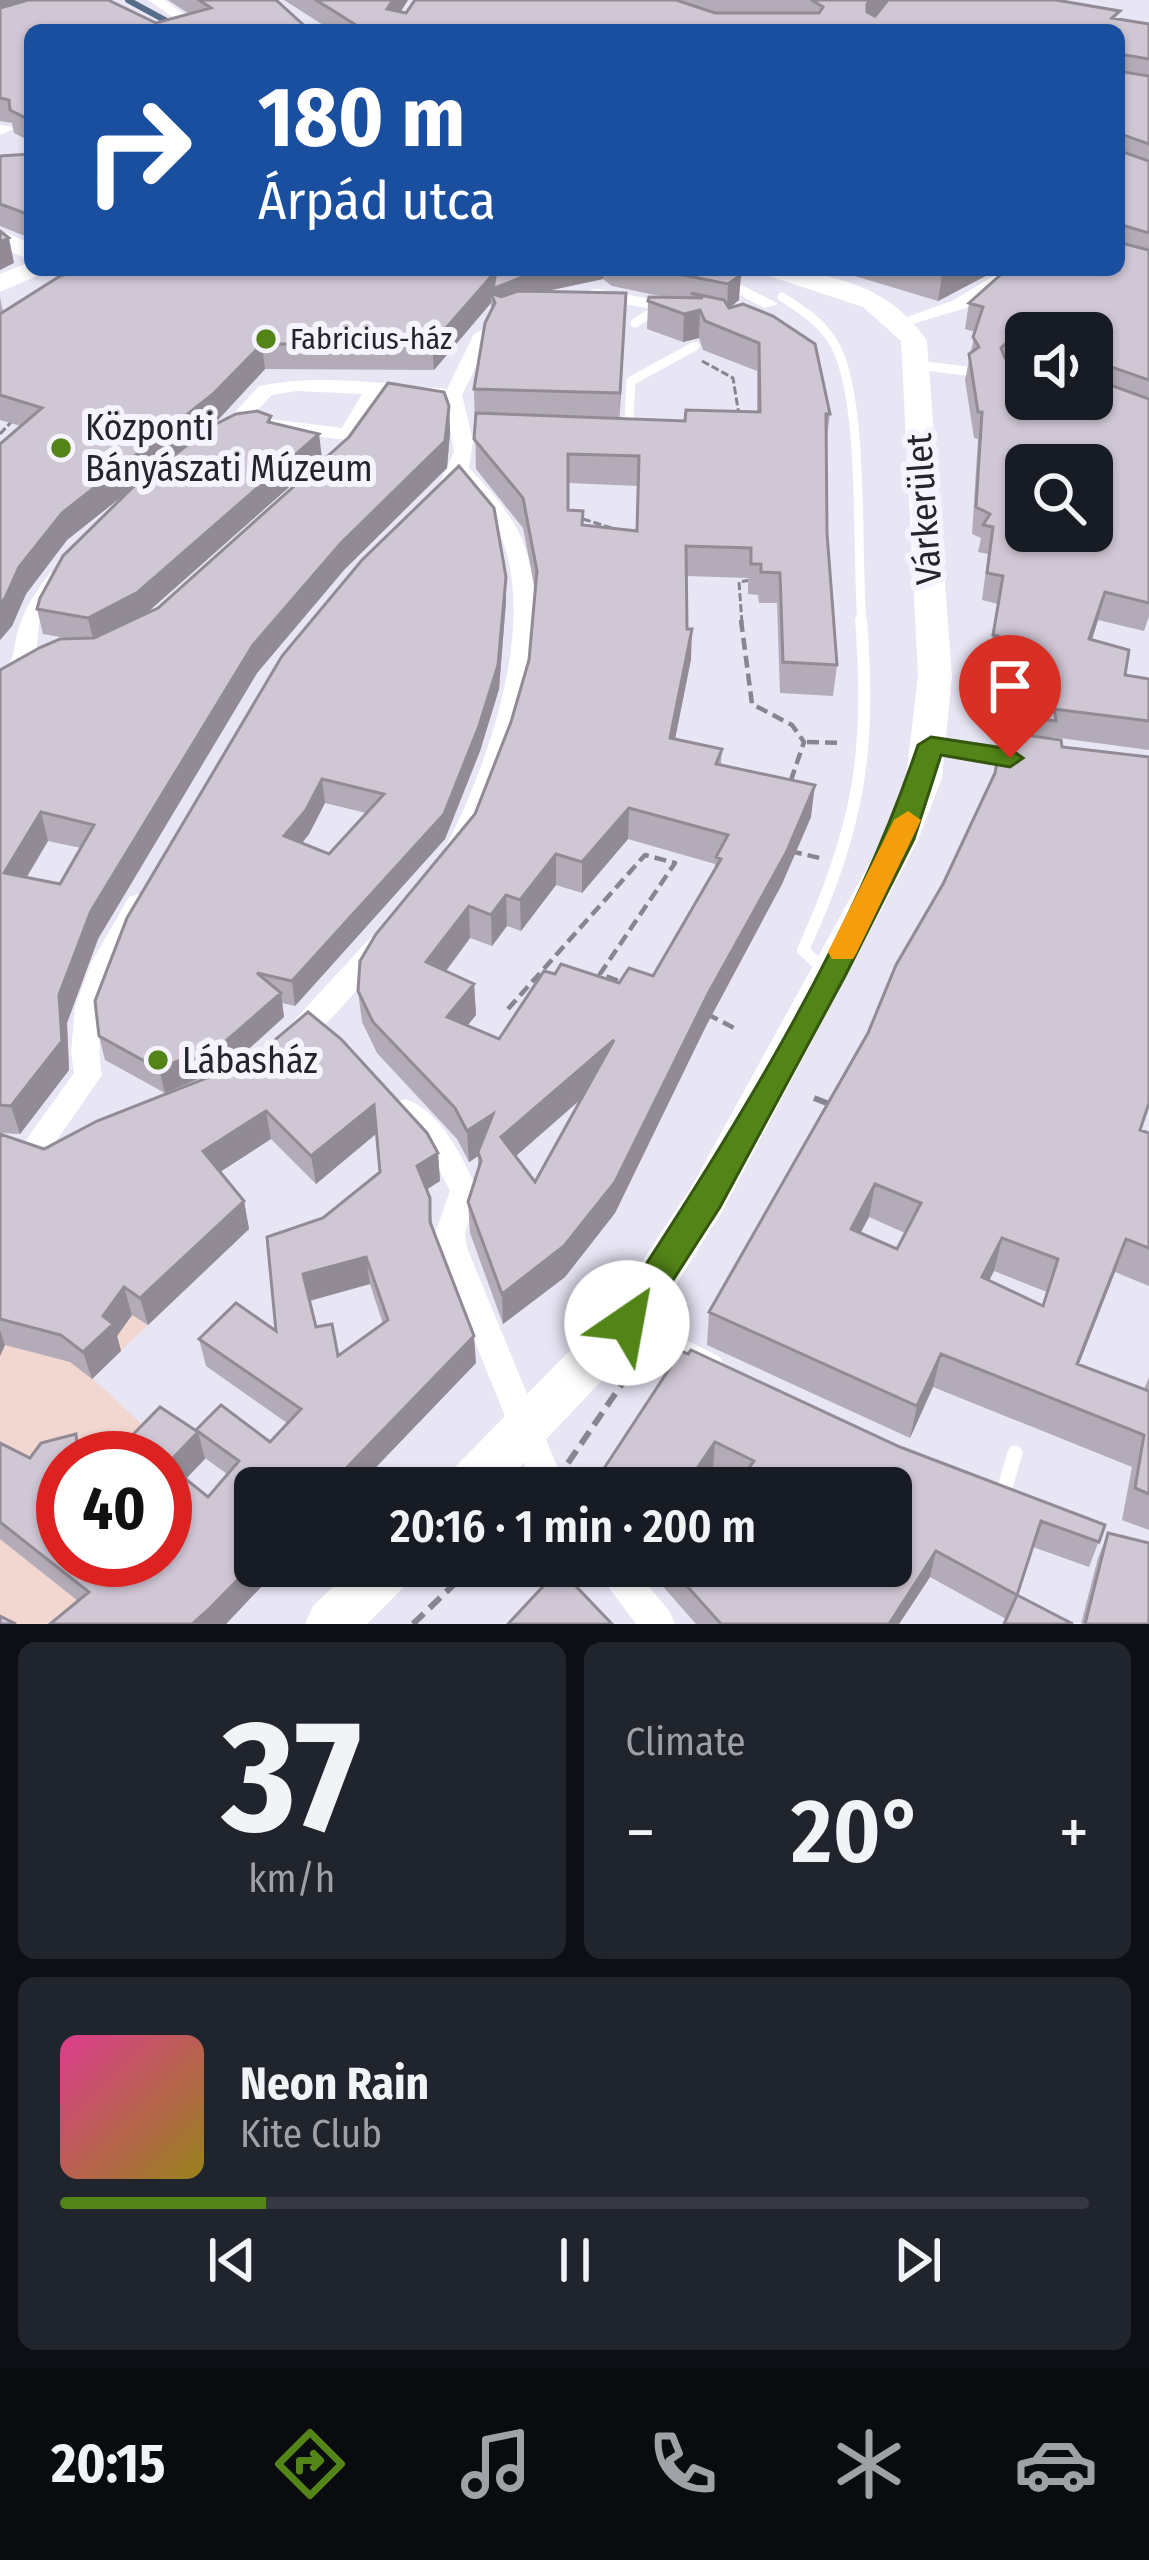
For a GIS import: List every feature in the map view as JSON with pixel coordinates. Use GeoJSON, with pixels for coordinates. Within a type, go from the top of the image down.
{"type":"FeatureCollection","features":[{"type":"Feature","properties":{"kind":"street"},"geometry":{"type":"LineString","coordinates":[[155,0],[191,24]]}},
{"type":"Feature","properties":{"kind":"street"},"geometry":{"type":"LineString","coordinates":[[715,276],[776,300]]}},
{"type":"Feature","properties":{"kind":"street"},"geometry":{"type":"LineString","coordinates":[[797,276],[863,299],[902,322],[940,313],[1007,276]]}},
{"type":"Feature","properties":{"kind":"street"},"geometry":{"type":"LineString","coordinates":[[576,295],[606,294],[701,312]]}},
{"type":"Feature","properties":{"kind":"street","name":"Várkerület"},"geometry":{"type":"LineString","coordinates":[[489,1467],[627,1323],[708,1197],[900,839],[931,745],[934,676],[914,341],[902,322]]}},
{"type":"Feature","properties":{"kind":"street"},"geometry":{"type":"LineString","coordinates":[[429,502],[460,471],[464,432],[453,395],[483,334]]}},
{"type":"Feature","properties":{"kind":"street"},"geometry":{"type":"LineString","coordinates":[[348,434],[257,424],[222,433],[266,390],[297,386],[453,395]]}},
{"type":"Feature","properties":{"kind":"street"},"geometry":{"type":"LineString","coordinates":[[340,456],[374,389]]}},
{"type":"Feature","properties":{"kind":"street"},"geometry":{"type":"LineString","coordinates":[[464,432],[487,433]]}},
{"type":"Feature","properties":{"kind":"street"},"geometry":{"type":"LineString","coordinates":[[600,434],[628,437]]}},
{"type":"Feature","properties":{"kind":"street"},"geometry":{"type":"LineString","coordinates":[[446,861],[460,844],[488,775],[514,690],[522,602],[509,529],[460,471]]}},
{"type":"Feature","properties":{"kind":"street"},"geometry":{"type":"LineString","coordinates":[[0,687],[16,639],[76,554]]}},
{"type":"Feature","properties":{"kind":"street"},"geometry":{"type":"LineString","coordinates":[[16,639],[55,658]]}},
{"type":"Feature","properties":{"kind":"street"},"geometry":{"type":"LineString","coordinates":[[931,745],[1048,764]]}},
{"type":"Feature","properties":{"kind":"street"},"geometry":{"type":"LineString","coordinates":[[45,1148],[88,1075],[84,1024],[94,989],[147,886]]}},
{"type":"Feature","properties":{"kind":"street"},"geometry":{"type":"LineString","coordinates":[[273,1052],[325,1023],[390,931]]}},
{"type":"Feature","properties":{"kind":"street"},"geometry":{"type":"LineString","coordinates":[[384,1090],[444,1150],[464,1191],[450,1233],[452,1247],[543,1467]]}},
{"type":"Feature","properties":{"kind":"street"},"geometry":{"type":"LineString","coordinates":[[627,1323],[747,1385]]}},
{"type":"Feature","properties":{"kind":"street"},"geometry":{"type":"LineString","coordinates":[[965,1482],[1012,1501]]}},
{"type":"Feature","properties":{"kind":"street"},"geometry":{"type":"LineString","coordinates":[[331,1624],[369,1587]]}},
{"type":"Feature","properties":{"kind":"street"},"geometry":{"type":"LineString","coordinates":[[627,1587],[658,1624]]}},
{"type":"Feature","properties":{"kind":"lane"},"geometry":{"type":"LineString","coordinates":[[753,315],[811,280]]}},
{"type":"Feature","properties":{"kind":"lane"},"geometry":{"type":"LineString","coordinates":[[776,300],[818,321],[837,349],[852,453],[864,698],[861,783],[843,863],[803,950],[830,976]]}},
{"type":"Feature","properties":{"kind":"lane"},"geometry":{"type":"LineString","coordinates":[[635,323],[660,307]]}},
{"type":"Feature","properties":{"kind":"lane"},"geometry":{"type":"LineString","coordinates":[[628,437],[632,382],[691,348]]}},
{"type":"Feature","properties":{"kind":"lane"},"geometry":{"type":"LineString","coordinates":[[915,364],[966,371]]}},
{"type":"Feature","properties":{"kind":"lane"},"geometry":{"type":"LineString","coordinates":[[1012,1501],[1015,1453]]}},
{"type":"Feature","properties":{"kind":"path"},"geometry":{"type":"LineString","coordinates":[[733,378],[740,434]]}},
{"type":"Feature","properties":{"kind":"path"},"geometry":{"type":"LineString","coordinates":[[0,434],[16,418]]}},
{"type":"Feature","properties":{"kind":"path"},"geometry":{"type":"LineString","coordinates":[[570,517],[625,532]]}},
{"type":"Feature","properties":{"kind":"path"},"geometry":{"type":"LineString","coordinates":[[754,565],[754,580],[739,582],[738,592],[752,704],[792,725],[804,742],[788,787]]}},
{"type":"Feature","properties":{"kind":"path"},"geometry":{"type":"LineString","coordinates":[[804,742],[832,742]]}},
{"type":"Feature","properties":{"kind":"path"},"geometry":{"type":"LineString","coordinates":[[778,848],[821,858]]}},
{"type":"Feature","properties":{"kind":"path"},"geometry":{"type":"LineString","coordinates":[[667,861],[670,852]]}},
{"type":"Feature","properties":{"kind":"path"},"geometry":{"type":"LineString","coordinates":[[508,1009],[645,855],[675,863],[600,974],[633,986]]}},
{"type":"Feature","properties":{"kind":"path"},"geometry":{"type":"LineString","coordinates":[[694,1009],[734,1028]]}},
{"type":"Feature","properties":{"kind":"path"},"geometry":{"type":"LineString","coordinates":[[814,1098],[840,1108]]}},
{"type":"Feature","properties":{"kind":"path"},"geometry":{"type":"LineString","coordinates":[[413,1624],[451,1587]]}},
{"type":"Feature","properties":{"kind":"shaded area"},"geometry":{"type":"Polygon","coordinates":[[[0,1159],[210,1181],[249,1229],[92,1378],[144,1426],[140,1431],[36,1431],[36,1587],[124,1587],[207,1624],[0,1624],[0,1159]]]}},
{"type":"Feature","properties":{"kind":"building"},"geometry":{"type":"Polygon","coordinates":[[[28,0],[108,0],[156,23],[211,8],[199,0],[276,0],[302,24],[24,24],[24,117],[10,110],[9,100],[0,98],[0,8],[28,0]]]}},
{"type":"Feature","properties":{"kind":"building"},"geometry":{"type":"Polygon","coordinates":[[[316,0],[393,0],[387,9],[406,13],[415,0],[676,0],[715,13],[819,13],[823,7],[812,0],[871,0],[867,12],[875,16],[888,0],[1056,0],[1120,11],[1112,18],[1149,24],[1149,59],[1125,55],[1125,24],[354,24],[316,0]]]}},
{"type":"Feature","properties":{"kind":"building"},"geometry":{"type":"Polygon","coordinates":[[[1125,72],[1149,76],[1149,144],[1125,135],[1125,72]]]}},
{"type":"Feature","properties":{"kind":"building"},"geometry":{"type":"Polygon","coordinates":[[[1125,153],[1149,161],[1149,233],[1125,226],[1125,153]]]}},
{"type":"Feature","properties":{"kind":"building"},"geometry":{"type":"Polygon","coordinates":[[[24,154],[24,213],[0,204],[0,156],[24,154]]]}},
{"type":"Feature","properties":{"kind":"building"},"geometry":{"type":"Polygon","coordinates":[[[1125,244],[1149,250],[1149,380],[1113,368],[1113,312],[1005,312],[1001,348],[1005,420],[1113,420],[1113,386],[1149,399],[1149,603],[1105,592],[1089,639],[1129,650],[1125,675],[1149,679],[1149,721],[1054,709],[1056,721],[1002,714],[998,636],[993,635],[1003,576],[987,573],[993,527],[983,525],[990,514],[976,507],[982,412],[978,412],[969,354],[979,347],[973,337],[983,307],[969,303],[999,276],[1125,276],[1125,244]]]}},
{"type":"Feature","properties":{"kind":"building"},"geometry":{"type":"Polygon","coordinates":[[[60,276],[492,276],[432,344],[262,344],[213,394],[62,513],[19,567],[0,605],[0,444],[42,408],[0,395],[0,314],[60,276]]]}},
{"type":"Feature","properties":{"kind":"building"},"geometry":{"type":"Polygon","coordinates":[[[495,276],[524,276],[493,289],[495,276]]]}},
{"type":"Feature","properties":{"kind":"building"},"geometry":{"type":"Polygon","coordinates":[[[688,276],[740,276],[728,284],[688,276]]]}},
{"type":"Feature","properties":{"kind":"building"},"geometry":{"type":"Polygon","coordinates":[[[518,291],[626,293],[620,393],[474,389],[485,323],[495,303],[491,293],[501,297],[518,291]]]}},
{"type":"Feature","properties":{"kind":"building"},"geometry":{"type":"Polygon","coordinates":[[[691,293],[724,300],[729,308],[743,304],[773,316],[815,344],[830,414],[826,414],[827,533],[837,665],[783,662],[780,573],[761,572],[761,564],[751,564],[751,548],[686,546],[687,629],[692,629],[670,738],[722,749],[716,764],[815,785],[786,853],[708,994],[615,1182],[564,1246],[502,1294],[468,1202],[481,1161],[478,1152],[493,1114],[467,1131],[455,1108],[373,1022],[358,991],[360,961],[376,934],[475,814],[529,660],[537,571],[523,498],[474,439],[476,413],[685,421],[686,410],[760,412],[759,343],[705,321],[700,310],[684,314],[648,301],[649,297],[703,298],[691,293]],[[568,454],[568,510],[583,511],[582,525],[637,531],[639,456],[568,454]],[[629,808],[582,862],[556,854],[520,900],[506,895],[491,915],[469,906],[426,962],[474,984],[447,1017],[499,1039],[544,971],[555,974],[561,964],[619,983],[629,968],[653,976],[721,859],[716,857],[728,835],[629,808]],[[614,1040],[501,1137],[535,1182],[614,1040]]]}},
{"type":"Feature","properties":{"kind":"building"},"geometry":{"type":"Polygon","coordinates":[[[388,383],[444,392],[449,406],[445,441],[341,543],[253,645],[91,911],[59,995],[62,1041],[11,1106],[0,1105],[0,670],[60,639],[94,638],[158,608],[349,437],[388,383]],[[41,812],[4,873],[60,884],[94,825],[41,812]]]}},
{"type":"Feature","properties":{"kind":"building"},"geometry":{"type":"Polygon","coordinates":[[[257,411],[271,416],[268,422],[319,434],[138,592],[88,618],[37,609],[63,556],[133,487],[212,426],[236,414],[257,411]]]}},
{"type":"Feature","properties":{"kind":"building"},"geometry":{"type":"Polygon","coordinates":[[[459,466],[494,508],[506,577],[498,665],[444,814],[292,981],[257,973],[281,993],[226,1041],[159,1069],[99,1036],[95,1001],[127,918],[282,656],[362,560],[459,466]],[[322,779],[306,810],[284,836],[329,854],[384,794],[322,779]]]}},
{"type":"Feature","properties":{"kind":"building"},"geometry":{"type":"Polygon","coordinates":[[[1003,732],[1061,740],[1062,747],[1149,757],[1149,1103],[1140,1130],[1149,1133],[1149,1248],[1126,1239],[1077,1364],[1149,1391],[1149,1494],[1135,1488],[1144,1435],[941,1354],[917,1406],[709,1312],[868,1033],[896,965],[943,884],[995,773],[1003,732]],[[875,1184],[851,1229],[897,1249],[921,1203],[875,1184]],[[1002,1238],[982,1277],[1043,1306],[1058,1259],[1002,1238]]]}},
{"type":"Feature","properties":{"kind":"building"},"geometry":{"type":"Polygon","coordinates":[[[308,1012],[341,1039],[427,1133],[438,1153],[417,1166],[430,1198],[430,1222],[474,1336],[347,1467],[234,1467],[234,1583],[192,1624],[50,1624],[89,1592],[83,1587],[192,1587],[192,1484],[208,1497],[239,1461],[196,1430],[221,1405],[270,1442],[301,1409],[199,1339],[236,1303],[276,1331],[267,1237],[323,1218],[380,1172],[374,1105],[311,1156],[266,1111],[203,1151],[244,1201],[140,1298],[124,1287],[103,1316],[113,1324],[83,1352],[61,1335],[0,1319],[0,1134],[44,1149],[97,1121],[250,1061],[308,1012]],[[366,1257],[303,1274],[316,1327],[332,1324],[338,1356],[388,1320],[366,1257]]]}},
{"type":"Feature","properties":{"kind":"building"},"geometry":{"type":"Polygon","coordinates":[[[691,1350],[900,1447],[1105,1525],[1099,1542],[1041,1521],[1017,1595],[936,1551],[889,1624],[721,1624],[688,1587],[912,1587],[912,1467],[750,1467],[754,1461],[715,1442],[698,1467],[605,1467],[681,1351],[688,1354],[691,1350]]]}},
{"type":"Feature","properties":{"kind":"building"},"geometry":{"type":"Polygon","coordinates":[[[160,1407],[198,1432],[192,1438],[192,1431],[136,1431],[160,1407]]]}},
{"type":"Feature","properties":{"kind":"building"},"geometry":{"type":"Polygon","coordinates":[[[0,1443],[30,1458],[36,1450],[36,1550],[0,1522],[0,1443]]]}},
{"type":"Feature","properties":{"kind":"building"},"geometry":{"type":"Polygon","coordinates":[[[1108,1533],[1149,1543],[1149,1624],[1085,1624],[1108,1533]]]}},
{"type":"Feature","properties":{"kind":"building"},"geometry":{"type":"Polygon","coordinates":[[[542,1587],[577,1587],[612,1624],[508,1624],[542,1587]]]}},
{"type":"Feature","properties":{"kind":"building"},"geometry":{"type":"Polygon","coordinates":[[[1017,1595],[1073,1624],[1004,1624],[1017,1595]]]}},
{"type":"Feature","properties":{"kind":"waterway"},"geometry":{"type":"LineString","coordinates":[[128,0],[172,24]]}},
{"type":"Feature","properties":{"kind":"slow traffic"},"geometry":{"type":"LineString","coordinates":[[842,952],[908,820]]}},
{"type":"Feature","properties":{"kind":"place","name":"Fabricius-ház"},"geometry":{"type":"Point","coordinates":[266,339]}},
{"type":"Feature","properties":{"kind":"place","name":"Központi Bányászati Múzeum"},"geometry":{"type":"Point","coordinates":[61,448]}},
{"type":"Feature","properties":{"kind":"place","name":"Lábasház"},"geometry":{"type":"Point","coordinates":[158,1060]}},
{"type":"Feature","properties":{"kind":"route"},"geometry":{"type":"LineString","coordinates":[[627,1323],[708,1197],[830,976],[900,839],[924,778],[931,745],[1010,758]]}}]}
